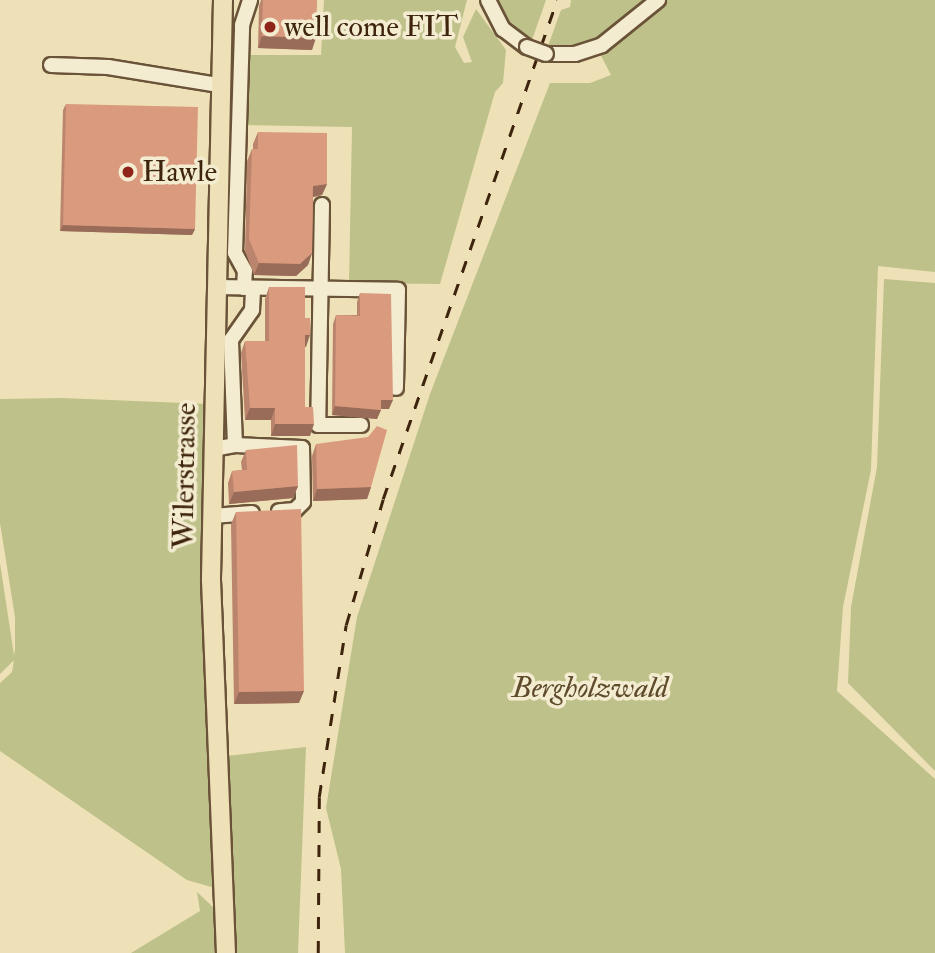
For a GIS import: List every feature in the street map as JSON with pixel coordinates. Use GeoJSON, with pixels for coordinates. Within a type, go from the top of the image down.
{"type":"FeatureCollection","features":[{"type":"Feature","properties":{"kind":"main road","name":"Wilerstrasse"},"geometry":{"type":"LineString","coordinates":[[223,0],[218,85],[212,516],[214,685],[226,953]]}},
{"type":"Feature","properties":{"kind":"street"},"geometry":{"type":"LineString","coordinates":[[235,445],[231,340],[252,310],[245,271],[235,253],[242,25],[250,0]]}},
{"type":"Feature","properties":{"kind":"street"},"geometry":{"type":"LineString","coordinates":[[488,0],[503,29],[527,47],[546,54],[575,54],[602,45],[658,0]]}},
{"type":"Feature","properties":{"kind":"street"},"geometry":{"type":"LineString","coordinates":[[51,65],[108,67],[218,85]]}},
{"type":"Feature","properties":{"kind":"street"},"geometry":{"type":"LineString","coordinates":[[322,205],[318,425],[362,431],[339,442]]}},
{"type":"Feature","properties":{"kind":"street"},"geometry":{"type":"LineString","coordinates":[[216,287],[398,290],[396,388]]}},
{"type":"Feature","properties":{"kind":"street"},"geometry":{"type":"LineString","coordinates":[[212,516],[296,510],[303,502],[308,447],[235,445],[213,449]]}},
{"type":"Feature","properties":{"kind":"green space"},"geometry":{"type":"Polygon","coordinates":[[[324,0],[467,0],[455,47],[464,63],[472,62],[463,37],[476,9],[506,50],[503,83],[495,92],[440,284],[349,283],[352,127],[244,125],[249,55],[321,55],[324,0]]]}},
{"type":"Feature","properties":{"kind":"green space"},"geometry":{"type":"Polygon","coordinates":[[[495,0],[546,0],[532,40],[521,37],[506,21],[495,0]]]}},
{"type":"Feature","properties":{"kind":"green space","name":"Bergholzwald"},"geometry":{"type":"Polygon","coordinates":[[[571,0],[935,0],[935,272],[878,266],[871,470],[843,607],[837,691],[935,779],[935,953],[345,953],[341,869],[326,808],[357,617],[430,394],[550,83],[590,83],[611,75],[595,44],[548,46],[561,10],[570,7],[571,0]]]}},
{"type":"Feature","properties":{"kind":"green space"},"geometry":{"type":"Polygon","coordinates":[[[884,279],[935,283],[935,771],[848,683],[851,607],[877,467],[884,279]]]}},
{"type":"Feature","properties":{"kind":"green space"},"geometry":{"type":"Polygon","coordinates":[[[62,398],[208,404],[204,493],[215,888],[187,880],[0,751],[0,683],[12,672],[14,660],[0,674],[0,563],[14,655],[15,617],[0,523],[0,399],[62,398]]]}},
{"type":"Feature","properties":{"kind":"green space"},"geometry":{"type":"Polygon","coordinates":[[[306,747],[298,953],[237,953],[226,756],[306,747]]]}},
{"type":"Feature","properties":{"kind":"green space"},"geometry":{"type":"Polygon","coordinates":[[[197,892],[213,907],[221,953],[131,953],[200,911],[197,892]]]}},
{"type":"Feature","properties":{"kind":"building"},"geometry":{"type":"Polygon","coordinates":[[[263,0],[317,0],[316,38],[262,36],[263,0]]]}},
{"type":"Feature","properties":{"kind":"building","name":"Hawle"},"geometry":{"type":"Polygon","coordinates":[[[66,104],[198,107],[195,229],[63,225],[66,104]]]}},
{"type":"Feature","properties":{"kind":"building"},"geometry":{"type":"Polygon","coordinates":[[[258,132],[327,133],[327,184],[313,186],[312,253],[300,264],[259,263],[249,239],[252,149],[258,149],[258,132]]]}},
{"type":"Feature","properties":{"kind":"building"},"geometry":{"type":"Polygon","coordinates":[[[269,287],[305,287],[305,318],[310,318],[310,335],[305,335],[305,407],[313,407],[314,424],[275,424],[275,408],[250,408],[245,341],[269,341],[269,287]]]}},
{"type":"Feature","properties":{"kind":"building"},"geometry":{"type":"Polygon","coordinates":[[[360,293],[391,294],[393,400],[381,400],[381,410],[335,406],[336,315],[360,316],[360,293]]]}},
{"type":"Feature","properties":{"kind":"building"},"geometry":{"type":"Polygon","coordinates":[[[377,426],[387,430],[371,487],[317,489],[316,444],[368,437],[377,426]]]}},
{"type":"Feature","properties":{"kind":"building"},"geometry":{"type":"Polygon","coordinates":[[[297,445],[298,486],[234,492],[232,471],[247,470],[246,450],[297,445]]]}},
{"type":"Feature","properties":{"kind":"building"},"geometry":{"type":"Polygon","coordinates":[[[301,509],[304,691],[239,692],[236,512],[301,509]]]}},
{"type":"Feature","properties":{"kind":"railway"},"geometry":{"type":"LineString","coordinates":[[318,953],[319,797],[346,625],[383,499],[557,0]]}},
{"type":"Feature","properties":{"kind":"place","name":"well come FIT"},"geometry":{"type":"Point","coordinates":[270,27]}},
{"type":"Feature","properties":{"kind":"place","name":"Hawle"},"geometry":{"type":"Point","coordinates":[128,172]}}]}
